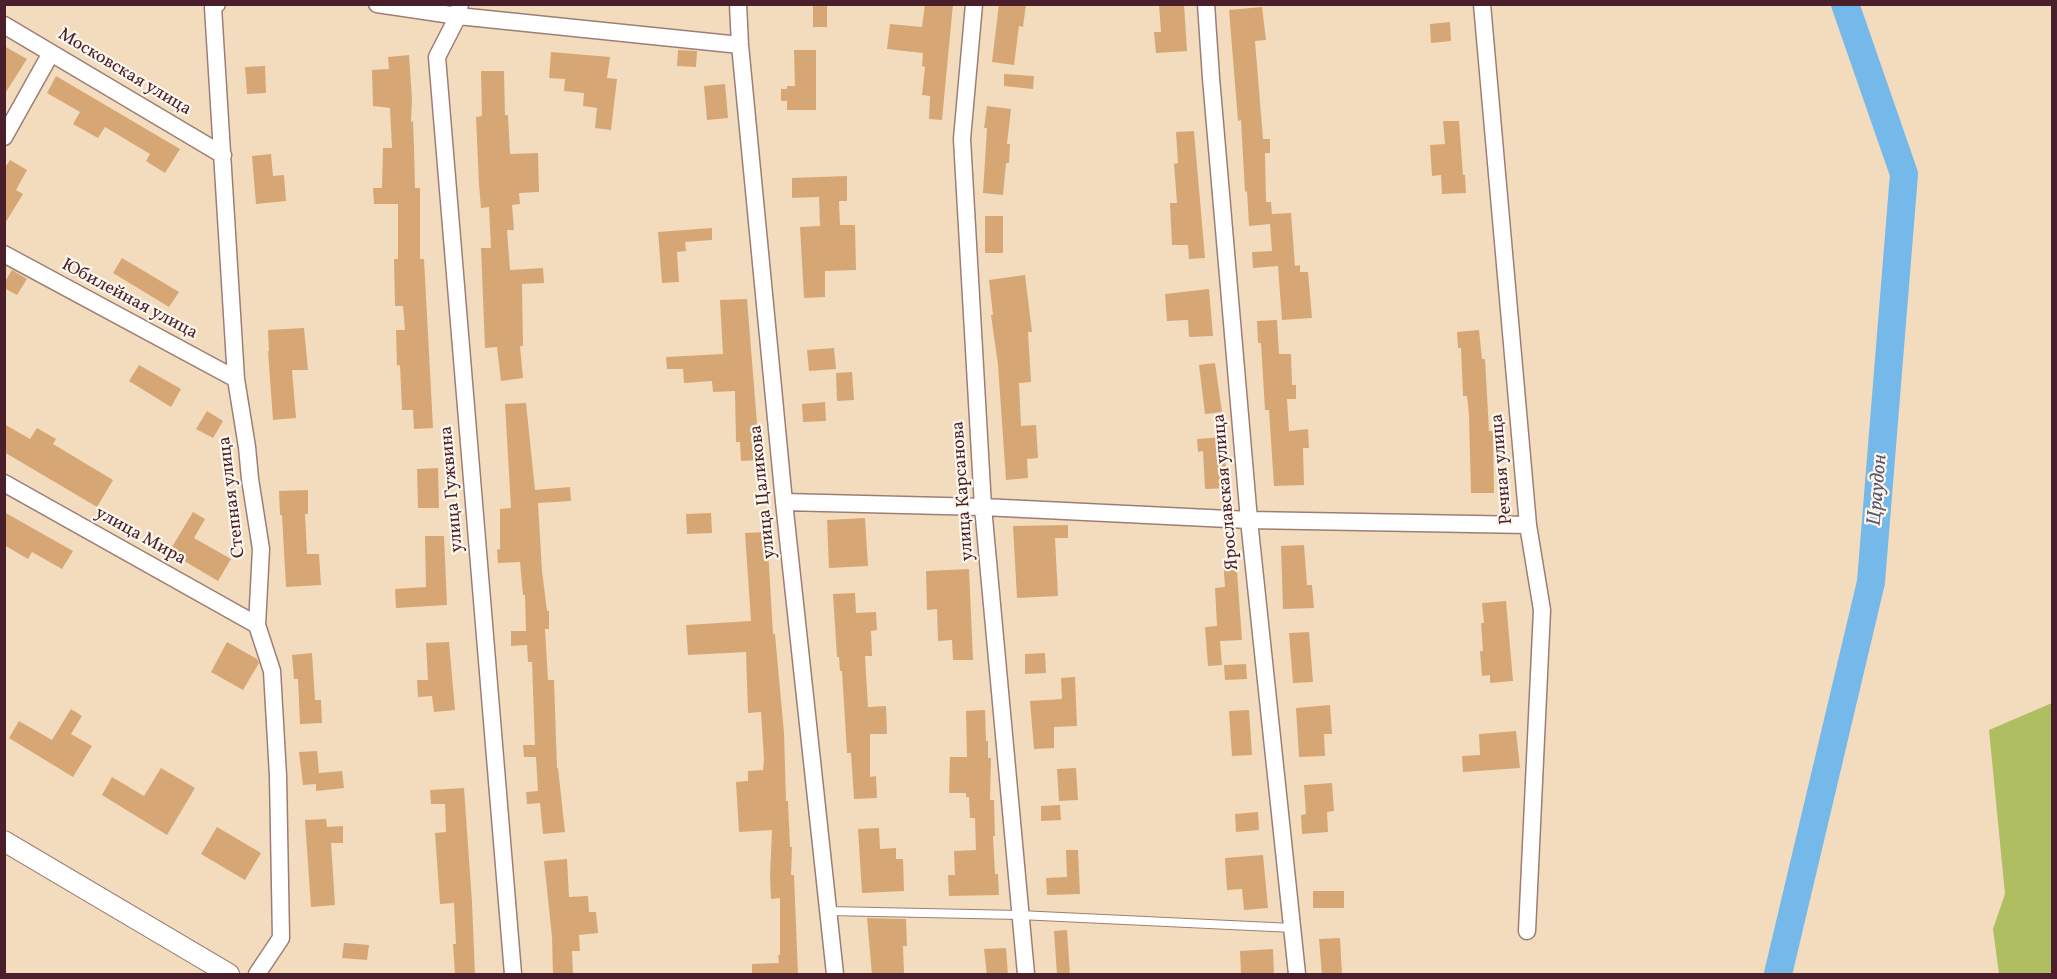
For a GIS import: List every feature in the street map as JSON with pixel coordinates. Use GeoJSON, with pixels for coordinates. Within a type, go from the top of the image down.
{"type":"FeatureCollection","features":[{"type":"Feature","properties":{"kind":"street"},"geometry":{"type":"LineString","coordinates":[[377,4],[459,10],[740,45]]}},
{"type":"Feature","properties":{"kind":"street","name":"улица Цаликова"},"geometry":{"type":"LineString","coordinates":[[738,4],[784,502],[835,975]]}},
{"type":"Feature","properties":{"kind":"street","name":"улица Карсанова"},"geometry":{"type":"LineString","coordinates":[[974,4],[962,139],[983,507],[1026,975]]}},
{"type":"Feature","properties":{"kind":"street","name":"Ярославская улица"},"geometry":{"type":"LineString","coordinates":[[1206,4],[1210,78],[1249,520],[1298,975]]}},
{"type":"Feature","properties":{"kind":"street","name":"Речная улица"},"geometry":{"type":"LineString","coordinates":[[1482,4],[1528,525],[1542,610],[1527,930]]}},
{"type":"Feature","properties":{"kind":"street","name":"Степная улица"},"geometry":{"type":"LineString","coordinates":[[215,6],[236,379],[261,549],[257,625],[272,671],[278,776],[281,938],[257,975]]}},
{"type":"Feature","properties":{"kind":"street","name":"улица Гужвина"},"geometry":{"type":"LineString","coordinates":[[459,10],[437,57],[513,975]]}},
{"type":"Feature","properties":{"kind":"street","name":"Московская улица"},"geometry":{"type":"LineString","coordinates":[[4,25],[223,155]]}},
{"type":"Feature","properties":{"kind":"street"},"geometry":{"type":"LineString","coordinates":[[4,136],[51,53]]}},
{"type":"Feature","properties":{"kind":"street","name":"Юбилейная улица"},"geometry":{"type":"LineString","coordinates":[[4,254],[236,379]]}},
{"type":"Feature","properties":{"kind":"street","name":"улица Мира"},"geometry":{"type":"LineString","coordinates":[[4,483],[257,625]]}},
{"type":"Feature","properties":{"kind":"street"},"geometry":{"type":"LineString","coordinates":[[784,502],[983,507],[1249,520],[1528,525]]}},
{"type":"Feature","properties":{"kind":"street"},"geometry":{"type":"LineString","coordinates":[[4,841],[229,975]]}},
{"type":"Feature","properties":{"kind":"lane"},"geometry":{"type":"LineString","coordinates":[[828,910],[1019,915],[1293,928]]}},
{"type":"Feature","properties":{"kind":"green space"},"geometry":{"type":"Polygon","coordinates":[[[2052,703],[2052,974],[1999,974],[1993,929],[2005,894],[1989,730],[2052,703]]]}},
{"type":"Feature","properties":{"kind":"building"},"geometry":{"type":"Polygon","coordinates":[[[813,4],[827,4],[827,27],[813,27],[813,4]]]}},
{"type":"Feature","properties":{"kind":"building"},"geometry":{"type":"Polygon","coordinates":[[[925,4],[953,4],[942,120],[929,119],[930,96],[922,95],[925,67],[922,66],[923,53],[887,49],[890,24],[922,27],[925,4]]]}},
{"type":"Feature","properties":{"kind":"building"},"geometry":{"type":"Polygon","coordinates":[[[999,4],[1026,4],[1023,27],[1019,26],[1014,65],[992,62],[999,4]]]}},
{"type":"Feature","properties":{"kind":"building"},"geometry":{"type":"Polygon","coordinates":[[[1159,4],[1184,4],[1187,51],[1156,53],[1154,32],[1161,32],[1159,4]]]}},
{"type":"Feature","properties":{"kind":"building"},"geometry":{"type":"Polygon","coordinates":[[[1262,7],[1266,40],[1255,41],[1263,139],[1270,139],[1270,153],[1265,153],[1266,202],[1271,202],[1272,214],[1291,213],[1295,266],[1300,265],[1300,272],[1308,272],[1312,318],[1282,320],[1278,266],[1253,268],[1252,252],[1272,251],[1270,224],[1249,226],[1241,120],[1238,121],[1229,10],[1262,7]]]}},
{"type":"Feature","properties":{"kind":"building"},"geometry":{"type":"Polygon","coordinates":[[[1450,22],[1451,41],[1431,43],[1430,24],[1450,22]]]}},
{"type":"Feature","properties":{"kind":"building"},"geometry":{"type":"Polygon","coordinates":[[[4,46],[27,59],[4,95],[4,46]]]}},
{"type":"Feature","properties":{"kind":"building"},"geometry":{"type":"Polygon","coordinates":[[[678,50],[697,51],[696,67],[677,66],[678,50]]]}},
{"type":"Feature","properties":{"kind":"building"},"geometry":{"type":"Polygon","coordinates":[[[794,50],[816,50],[816,110],[787,110],[787,101],[781,101],[781,89],[795,86],[794,50]]]}},
{"type":"Feature","properties":{"kind":"building"},"geometry":{"type":"Polygon","coordinates":[[[551,52],[610,57],[607,78],[617,79],[611,130],[595,128],[597,108],[583,106],[584,93],[564,91],[565,79],[549,78],[551,52]]]}},
{"type":"Feature","properties":{"kind":"building"},"geometry":{"type":"Polygon","coordinates":[[[409,55],[415,188],[420,188],[420,259],[424,259],[433,428],[414,429],[413,410],[402,410],[400,365],[397,366],[396,330],[405,330],[403,306],[395,306],[394,259],[398,259],[398,204],[374,204],[373,188],[382,188],[383,148],[392,148],[390,108],[373,106],[372,70],[389,69],[388,57],[409,55]]]}},
{"type":"Feature","properties":{"kind":"building"},"geometry":{"type":"Polygon","coordinates":[[[265,66],[266,93],[247,94],[245,67],[265,66]]]}},
{"type":"Feature","properties":{"kind":"building"},"geometry":{"type":"Polygon","coordinates":[[[481,71],[504,71],[505,115],[508,115],[510,154],[538,153],[539,192],[519,193],[520,204],[512,205],[514,230],[507,230],[510,270],[543,268],[544,283],[522,284],[523,346],[520,346],[523,378],[501,381],[497,347],[485,348],[481,248],[491,248],[489,207],[481,208],[479,184],[476,117],[482,116],[481,71]]]}},
{"type":"Feature","properties":{"kind":"building"},"geometry":{"type":"Polygon","coordinates":[[[1004,74],[1034,76],[1033,89],[1004,86],[1004,74]]]}},
{"type":"Feature","properties":{"kind":"building"},"geometry":{"type":"Polygon","coordinates":[[[56,76],[180,149],[165,173],[146,161],[150,154],[105,127],[98,138],[73,124],[80,112],[47,93],[56,76]]]}},
{"type":"Feature","properties":{"kind":"building"},"geometry":{"type":"Polygon","coordinates":[[[725,84],[728,118],[707,120],[704,86],[725,84]]]}},
{"type":"Feature","properties":{"kind":"building"},"geometry":{"type":"Polygon","coordinates":[[[987,106],[1011,109],[1007,144],[1010,144],[1009,163],[1006,163],[1003,195],[983,193],[987,128],[984,128],[987,106]]]}},
{"type":"Feature","properties":{"kind":"building"},"geometry":{"type":"Polygon","coordinates":[[[1443,121],[1459,121],[1466,193],[1442,194],[1441,175],[1432,176],[1430,145],[1445,144],[1443,121]]]}},
{"type":"Feature","properties":{"kind":"building"},"geometry":{"type":"Polygon","coordinates":[[[1194,131],[1205,258],[1189,259],[1188,245],[1172,245],[1170,203],[1177,203],[1174,164],[1178,163],[1176,132],[1194,131]]]}},
{"type":"Feature","properties":{"kind":"building"},"geometry":{"type":"Polygon","coordinates":[[[271,154],[273,176],[284,175],[286,201],[256,204],[252,156],[271,154]]]}},
{"type":"Feature","properties":{"kind":"building"},"geometry":{"type":"Polygon","coordinates":[[[10,160],[27,170],[16,190],[23,194],[4,225],[4,169],[10,160]]]}},
{"type":"Feature","properties":{"kind":"building"},"geometry":{"type":"Polygon","coordinates":[[[847,176],[847,201],[839,201],[840,225],[855,225],[856,270],[825,271],[825,297],[804,298],[800,227],[820,226],[819,197],[792,198],[792,178],[847,176]]]}},
{"type":"Feature","properties":{"kind":"building"},"geometry":{"type":"Polygon","coordinates":[[[985,216],[1003,216],[1003,253],[985,253],[985,216]]]}},
{"type":"Feature","properties":{"kind":"building"},"geometry":{"type":"Polygon","coordinates":[[[712,228],[712,240],[685,242],[686,251],[677,252],[679,282],[662,283],[658,232],[712,228]]]}},
{"type":"Feature","properties":{"kind":"building"},"geometry":{"type":"Polygon","coordinates":[[[122,258],[179,292],[169,307],[113,273],[122,258]]]}},
{"type":"Feature","properties":{"kind":"building"},"geometry":{"type":"Polygon","coordinates":[[[12,270],[27,279],[17,295],[4,288],[4,283],[12,270]]]}},
{"type":"Feature","properties":{"kind":"building"},"geometry":{"type":"Polygon","coordinates":[[[1025,275],[1032,332],[1028,332],[1031,382],[1019,383],[1021,426],[1036,425],[1038,458],[1027,459],[1028,478],[1006,480],[989,280],[1025,275]]]}},
{"type":"Feature","properties":{"kind":"building"},"geometry":{"type":"Polygon","coordinates":[[[1209,289],[1213,336],[1189,337],[1188,320],[1167,321],[1165,294],[1209,289]]]}},
{"type":"Feature","properties":{"kind":"building"},"geometry":{"type":"Polygon","coordinates":[[[747,299],[760,460],[741,461],[740,442],[736,442],[735,391],[713,392],[712,381],[684,383],[683,369],[667,369],[666,357],[723,354],[720,300],[747,299]]]}},
{"type":"Feature","properties":{"kind":"building"},"geometry":{"type":"Polygon","coordinates":[[[1277,320],[1279,354],[1291,354],[1292,385],[1296,385],[1296,399],[1287,399],[1289,431],[1308,429],[1309,448],[1303,448],[1304,485],[1274,486],[1269,410],[1265,410],[1261,343],[1258,343],[1257,321],[1277,320]]]}},
{"type":"Feature","properties":{"kind":"building"},"geometry":{"type":"Polygon","coordinates":[[[304,328],[308,370],[292,370],[296,418],[273,420],[268,330],[304,328]]]}},
{"type":"Feature","properties":{"kind":"building"},"geometry":{"type":"Polygon","coordinates":[[[1479,330],[1482,359],[1485,359],[1489,431],[1493,431],[1494,493],[1471,493],[1469,415],[1467,396],[1463,396],[1461,348],[1458,348],[1457,332],[1479,330]]]}},
{"type":"Feature","properties":{"kind":"building"},"geometry":{"type":"Polygon","coordinates":[[[834,348],[836,369],[809,371],[807,350],[834,348]]]}},
{"type":"Feature","properties":{"kind":"building"},"geometry":{"type":"Polygon","coordinates":[[[1215,363],[1222,412],[1205,414],[1199,365],[1215,363]]]}},
{"type":"Feature","properties":{"kind":"building"},"geometry":{"type":"Polygon","coordinates":[[[139,365],[181,389],[171,407],[129,381],[139,365]]]}},
{"type":"Feature","properties":{"kind":"building"},"geometry":{"type":"Polygon","coordinates":[[[852,372],[854,400],[837,401],[836,373],[852,372]]]}},
{"type":"Feature","properties":{"kind":"building"},"geometry":{"type":"Polygon","coordinates":[[[825,402],[826,421],[803,422],[802,404],[825,402]]]}},
{"type":"Feature","properties":{"kind":"building"},"geometry":{"type":"Polygon","coordinates":[[[526,403],[535,490],[570,487],[571,501],[538,503],[542,571],[547,611],[549,611],[549,629],[545,629],[548,680],[554,680],[557,768],[565,832],[543,834],[540,803],[527,804],[526,792],[538,791],[536,757],[524,757],[523,745],[535,745],[532,662],[528,662],[527,645],[511,646],[511,631],[526,631],[525,595],[523,595],[520,562],[498,563],[497,550],[500,549],[500,509],[511,508],[505,404],[526,403]]]}},
{"type":"Feature","properties":{"kind":"building"},"geometry":{"type":"Polygon","coordinates":[[[207,411],[223,421],[213,438],[196,429],[207,411]]]}},
{"type":"Feature","properties":{"kind":"building"},"geometry":{"type":"Polygon","coordinates":[[[4,424],[30,439],[37,428],[56,439],[53,444],[113,480],[97,507],[4,452],[4,424]]]}},
{"type":"Feature","properties":{"kind":"building"},"geometry":{"type":"Polygon","coordinates":[[[1223,437],[1228,488],[1205,489],[1203,451],[1198,452],[1197,439],[1223,437]]]}},
{"type":"Feature","properties":{"kind":"building"},"geometry":{"type":"Polygon","coordinates":[[[438,468],[439,508],[418,508],[417,469],[438,468]]]}},
{"type":"Feature","properties":{"kind":"building"},"geometry":{"type":"Polygon","coordinates":[[[308,490],[308,514],[305,514],[307,554],[319,554],[321,585],[286,587],[279,491],[308,490]]]}},
{"type":"Feature","properties":{"kind":"building"},"geometry":{"type":"Polygon","coordinates":[[[4,512],[73,551],[62,569],[32,552],[28,559],[4,545],[4,512]]]}},
{"type":"Feature","properties":{"kind":"building"},"geometry":{"type":"Polygon","coordinates":[[[193,512],[205,519],[194,538],[231,559],[218,581],[169,552],[193,512]]]}},
{"type":"Feature","properties":{"kind":"building"},"geometry":{"type":"Polygon","coordinates":[[[711,513],[712,533],[687,534],[686,514],[711,513]]]}},
{"type":"Feature","properties":{"kind":"building"},"geometry":{"type":"Polygon","coordinates":[[[865,518],[868,566],[829,568],[827,520],[865,518]]]}},
{"type":"Feature","properties":{"kind":"building"},"geometry":{"type":"Polygon","coordinates":[[[1068,525],[1068,538],[1055,538],[1058,596],[1017,598],[1013,526],[1068,525]]]}},
{"type":"Feature","properties":{"kind":"building"},"geometry":{"type":"Polygon","coordinates":[[[767,532],[773,634],[775,634],[784,733],[786,801],[788,801],[790,847],[792,847],[791,875],[794,875],[798,975],[752,975],[752,964],[779,963],[780,898],[771,899],[772,830],[739,832],[736,782],[748,781],[748,771],[763,770],[764,759],[761,712],[748,713],[746,652],[688,655],[686,625],[751,621],[745,533],[767,532]]]}},
{"type":"Feature","properties":{"kind":"building"},"geometry":{"type":"Polygon","coordinates":[[[425,536],[444,536],[447,605],[396,608],[395,589],[426,587],[425,536]]]}},
{"type":"Feature","properties":{"kind":"building"},"geometry":{"type":"Polygon","coordinates":[[[1304,545],[1307,585],[1312,585],[1314,608],[1283,609],[1281,546],[1304,545]]]}},
{"type":"Feature","properties":{"kind":"building"},"geometry":{"type":"Polygon","coordinates":[[[1236,558],[1242,640],[1220,641],[1222,665],[1208,666],[1205,627],[1217,626],[1215,588],[1225,587],[1223,559],[1236,558]]]}},
{"type":"Feature","properties":{"kind":"building"},"geometry":{"type":"Polygon","coordinates":[[[969,569],[973,660],[953,660],[952,640],[938,641],[937,609],[927,610],[926,571],[969,569]]]}},
{"type":"Feature","properties":{"kind":"building"},"geometry":{"type":"Polygon","coordinates":[[[855,593],[856,613],[876,612],[877,630],[871,631],[872,656],[865,656],[868,707],[886,706],[887,734],[870,734],[870,777],[876,776],[877,798],[854,799],[851,753],[847,753],[842,671],[840,671],[839,657],[837,657],[833,594],[855,593]]]}},
{"type":"Feature","properties":{"kind":"building"},"geometry":{"type":"Polygon","coordinates":[[[1506,601],[1513,681],[1490,683],[1490,675],[1482,676],[1481,623],[1484,623],[1482,603],[1506,601]]]}},
{"type":"Feature","properties":{"kind":"building"},"geometry":{"type":"Polygon","coordinates":[[[1309,632],[1313,682],[1293,683],[1289,633],[1309,632]]]}},
{"type":"Feature","properties":{"kind":"building"},"geometry":{"type":"Polygon","coordinates":[[[227,642],[257,659],[259,663],[243,690],[211,672],[227,642]]]}},
{"type":"Feature","properties":{"kind":"building"},"geometry":{"type":"Polygon","coordinates":[[[449,642],[455,710],[434,712],[432,696],[418,697],[417,680],[428,680],[426,643],[449,642]]]}},
{"type":"Feature","properties":{"kind":"building"},"geometry":{"type":"Polygon","coordinates":[[[312,653],[315,700],[321,700],[322,723],[300,724],[298,679],[294,679],[292,655],[312,653]]]}},
{"type":"Feature","properties":{"kind":"building"},"geometry":{"type":"Polygon","coordinates":[[[1045,653],[1046,673],[1025,674],[1025,654],[1045,653]]]}},
{"type":"Feature","properties":{"kind":"building"},"geometry":{"type":"Polygon","coordinates":[[[1246,664],[1247,679],[1225,680],[1224,665],[1246,664]]]}},
{"type":"Feature","properties":{"kind":"building"},"geometry":{"type":"Polygon","coordinates":[[[1075,677],[1077,726],[1054,727],[1054,748],[1034,749],[1030,701],[1062,699],[1061,678],[1075,677]]]}},
{"type":"Feature","properties":{"kind":"building"},"geometry":{"type":"Polygon","coordinates":[[[1330,705],[1332,734],[1324,734],[1325,756],[1299,757],[1296,708],[1330,705]]]}},
{"type":"Feature","properties":{"kind":"building"},"geometry":{"type":"Polygon","coordinates":[[[71,709],[82,716],[71,734],[92,746],[73,777],[9,738],[19,721],[52,740],[71,709]]]}},
{"type":"Feature","properties":{"kind":"building"},"geometry":{"type":"Polygon","coordinates":[[[985,710],[988,758],[991,758],[990,800],[994,800],[995,874],[998,874],[999,895],[949,896],[948,875],[955,875],[954,851],[976,850],[975,818],[970,818],[969,797],[966,797],[966,793],[949,793],[950,757],[967,757],[966,711],[985,710]]]}},
{"type":"Feature","properties":{"kind":"building"},"geometry":{"type":"Polygon","coordinates":[[[1249,710],[1252,755],[1232,756],[1229,711],[1249,710]]]}},
{"type":"Feature","properties":{"kind":"building"},"geometry":{"type":"Polygon","coordinates":[[[1516,731],[1520,768],[1463,772],[1462,756],[1480,755],[1479,734],[1516,731]]]}},
{"type":"Feature","properties":{"kind":"building"},"geometry":{"type":"Polygon","coordinates":[[[317,751],[319,773],[342,771],[344,788],[316,791],[316,784],[303,785],[299,752],[317,751]]]}},
{"type":"Feature","properties":{"kind":"building"},"geometry":{"type":"Polygon","coordinates":[[[161,768],[195,788],[167,835],[102,795],[112,777],[144,796],[161,768]]]}},
{"type":"Feature","properties":{"kind":"building"},"geometry":{"type":"Polygon","coordinates":[[[1076,768],[1078,800],[1059,801],[1057,769],[1076,768]]]}},
{"type":"Feature","properties":{"kind":"building"},"geometry":{"type":"Polygon","coordinates":[[[1332,783],[1334,811],[1327,812],[1328,832],[1302,834],[1301,815],[1306,814],[1304,785],[1332,783]]]}},
{"type":"Feature","properties":{"kind":"building"},"geometry":{"type":"Polygon","coordinates":[[[464,788],[475,975],[455,975],[454,903],[440,904],[435,833],[446,832],[445,804],[431,804],[430,790],[464,788]]]}},
{"type":"Feature","properties":{"kind":"building"},"geometry":{"type":"Polygon","coordinates":[[[1060,805],[1061,820],[1041,821],[1041,806],[1060,805]]]}},
{"type":"Feature","properties":{"kind":"building"},"geometry":{"type":"Polygon","coordinates":[[[1258,812],[1259,830],[1236,832],[1235,814],[1258,812]]]}},
{"type":"Feature","properties":{"kind":"building"},"geometry":{"type":"Polygon","coordinates":[[[326,819],[327,827],[343,826],[343,843],[331,843],[335,905],[311,907],[305,820],[326,819]]]}},
{"type":"Feature","properties":{"kind":"building"},"geometry":{"type":"Polygon","coordinates":[[[217,827],[261,853],[245,880],[201,854],[217,827]]]}},
{"type":"Feature","properties":{"kind":"building"},"geometry":{"type":"Polygon","coordinates":[[[879,828],[880,849],[896,848],[896,859],[903,859],[904,891],[862,893],[858,829],[879,828]]]}},
{"type":"Feature","properties":{"kind":"building"},"geometry":{"type":"Polygon","coordinates":[[[1066,850],[1078,850],[1080,894],[1047,895],[1046,878],[1067,877],[1066,850]]]}},
{"type":"Feature","properties":{"kind":"building"},"geometry":{"type":"Polygon","coordinates":[[[1263,855],[1268,908],[1244,910],[1242,889],[1227,890],[1225,858],[1263,855]]]}},
{"type":"Feature","properties":{"kind":"building"},"geometry":{"type":"Polygon","coordinates":[[[567,859],[569,897],[588,896],[589,912],[596,912],[598,933],[579,935],[580,951],[572,951],[573,975],[553,975],[552,937],[544,861],[567,859]]]}},
{"type":"Feature","properties":{"kind":"building"},"geometry":{"type":"Polygon","coordinates":[[[1313,891],[1344,891],[1344,908],[1313,908],[1313,891]]]}},
{"type":"Feature","properties":{"kind":"building"},"geometry":{"type":"Polygon","coordinates":[[[867,918],[906,919],[907,946],[903,946],[904,973],[872,975],[867,918]]]}},
{"type":"Feature","properties":{"kind":"building"},"geometry":{"type":"Polygon","coordinates":[[[1067,930],[1070,975],[1057,975],[1054,931],[1067,930]]]}},
{"type":"Feature","properties":{"kind":"building"},"geometry":{"type":"Polygon","coordinates":[[[1340,938],[1342,975],[1322,975],[1319,939],[1340,938]]]}},
{"type":"Feature","properties":{"kind":"building"},"geometry":{"type":"Polygon","coordinates":[[[344,943],[369,945],[367,960],[342,958],[344,943]]]}},
{"type":"Feature","properties":{"kind":"building"},"geometry":{"type":"Polygon","coordinates":[[[1006,948],[1008,975],[987,975],[984,949],[1006,948]]]}},
{"type":"Feature","properties":{"kind":"building"},"geometry":{"type":"Polygon","coordinates":[[[1273,949],[1274,975],[1241,975],[1240,951],[1273,949]]]}},
{"type":"Feature","properties":{"kind":"waterway","name":"Цраудон"},"geometry":{"type":"LineString","coordinates":[[1778,974],[1871,582],[1904,174],[1845,4]]}}]}
